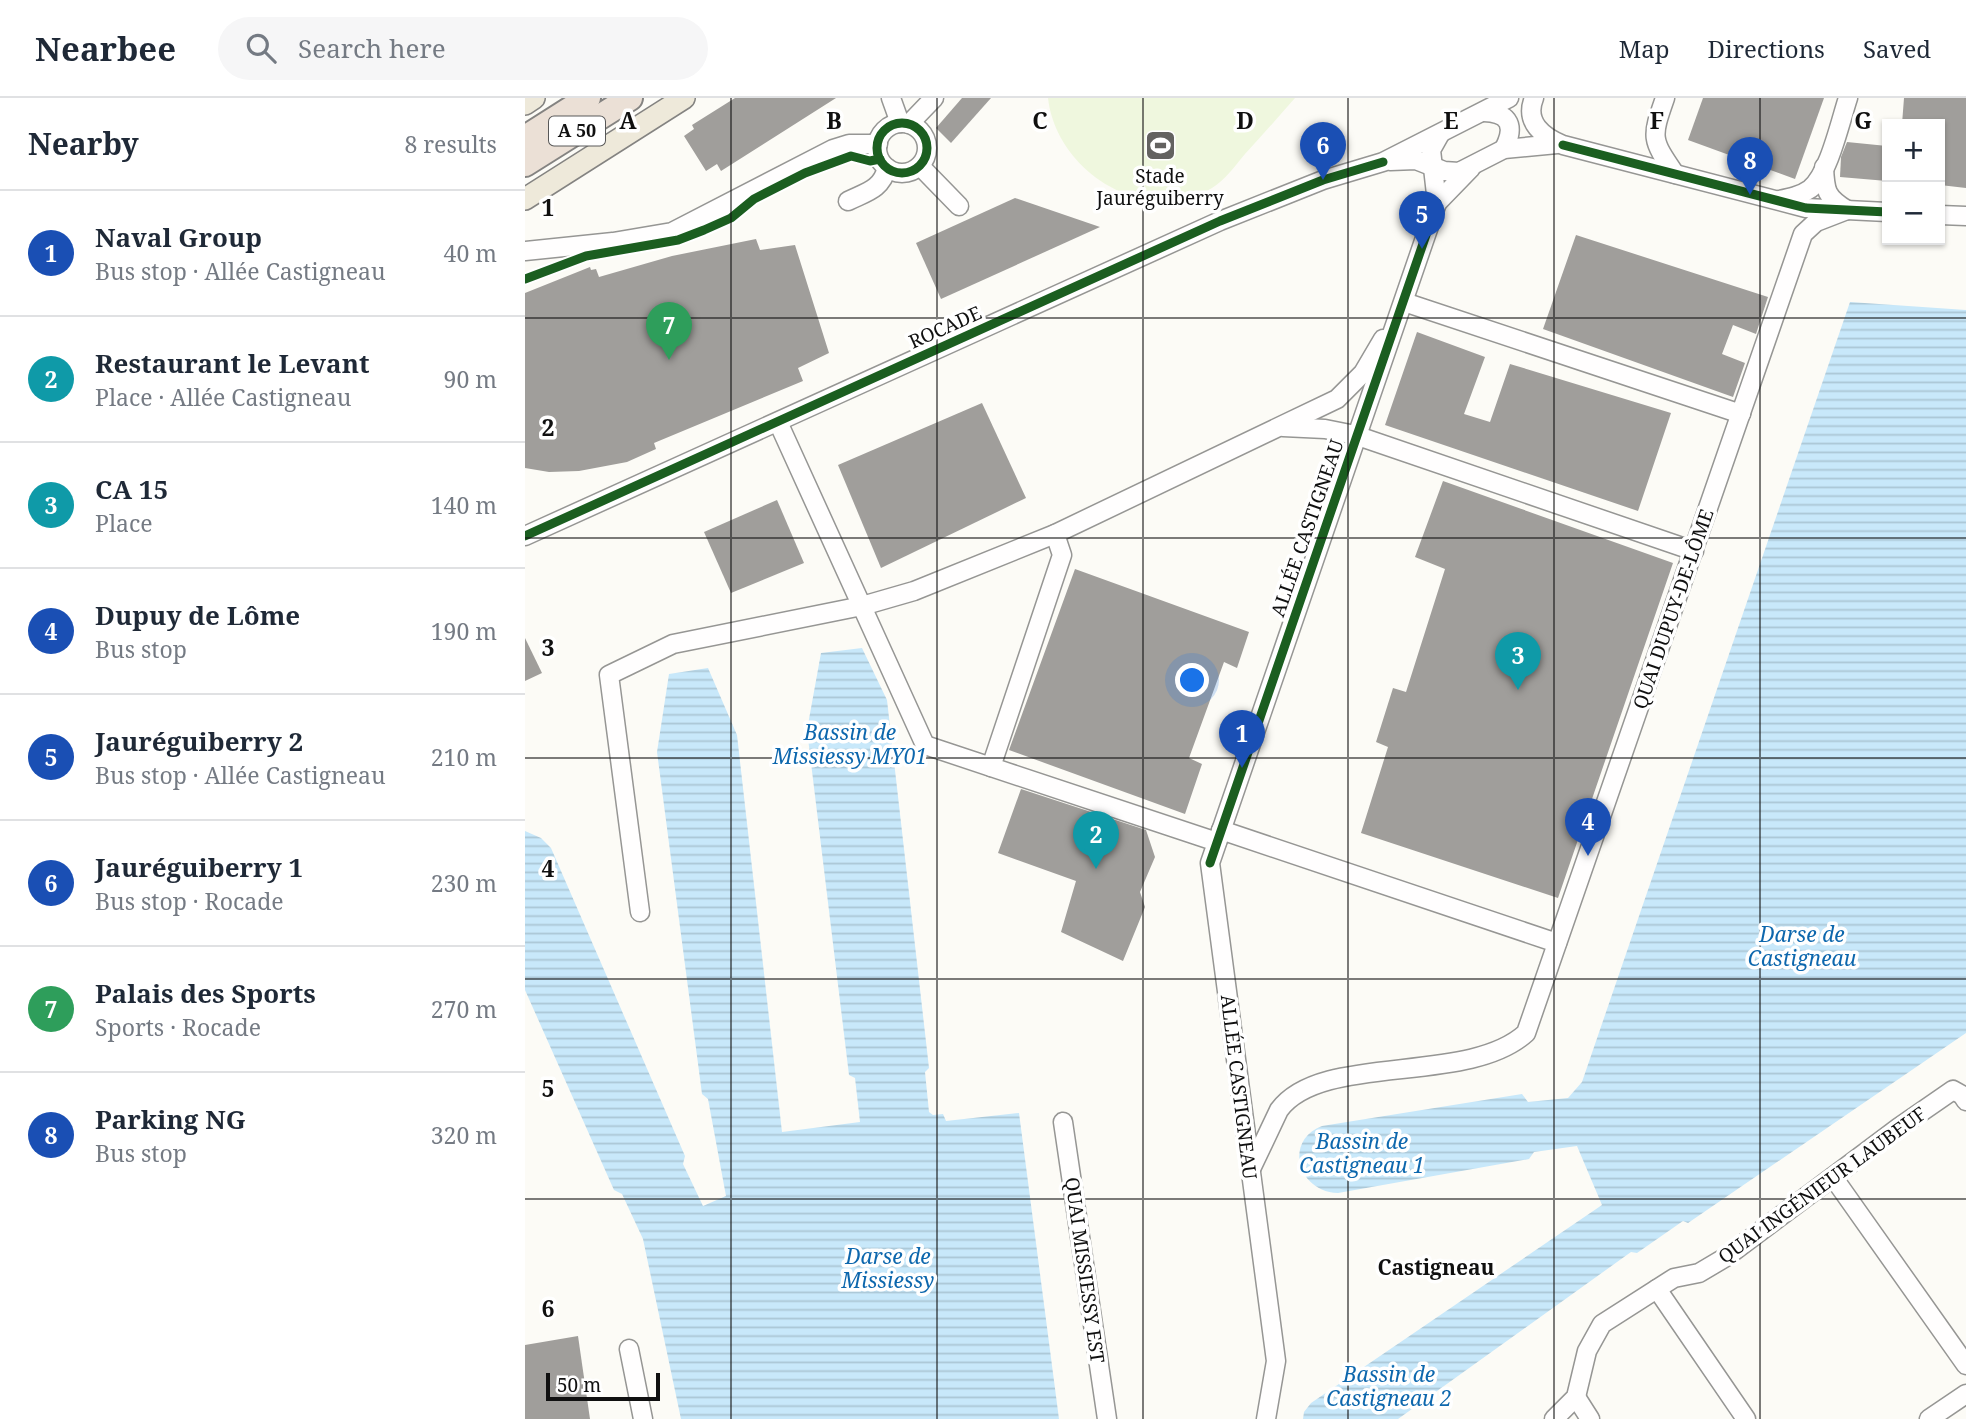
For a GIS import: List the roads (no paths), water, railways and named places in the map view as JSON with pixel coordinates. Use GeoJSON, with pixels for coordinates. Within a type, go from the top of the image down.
{"type":"FeatureCollection","features":[{"type":"Feature","properties":{"kind":"highway","name":"A 50"},"geometry":{"type":"LineString","coordinates":[[525,138],[588,98]]}},
{"type":"Feature","properties":{"kind":"highway","name":"A 50"},"geometry":{"type":"LineString","coordinates":[[525,164],[630,98]]}},
{"type":"Feature","properties":{"kind":"main road"},"geometry":{"type":"LineString","coordinates":[[525,104],[534,98]]}},
{"type":"Feature","properties":{"kind":"main road"},"geometry":{"type":"LineString","coordinates":[[525,199],[684,98]]}},
{"type":"Feature","properties":{"kind":"street"},"geometry":{"type":"LineString","coordinates":[[891,98],[904,124],[920,130],[927,144],[927,152],[919,166],[900,173],[887,168],[880,159],[878,144],[885,130],[904,124],[934,98]]}},
{"type":"Feature","properties":{"kind":"street"},"geometry":{"type":"LineString","coordinates":[[1383,162],[1509,98]]}},
{"type":"Feature","properties":{"kind":"street"},"geometry":{"type":"LineString","coordinates":[[1534,98],[1533,123],[1540,133],[1563,145]]}},
{"type":"Feature","properties":{"kind":"street"},"geometry":{"type":"LineString","coordinates":[[1665,98],[1653,130],[1657,148],[1675,174]]}},
{"type":"Feature","properties":{"kind":"street","name":"QUAI DUPUY-DE-LÔME"},"geometry":{"type":"LineString","coordinates":[[1250,1171],[1279,1110],[1293,1097],[1342,1078],[1482,1057],[1506,1048],[1525,1033],[1694,551],[1848,98]]}},
{"type":"Feature","properties":{"kind":"street"},"geometry":{"type":"LineString","coordinates":[[1484,112],[1500,114],[1507,121],[1510,128],[1509,138],[1504,149]]}},
{"type":"Feature","properties":{"kind":"street"},"geometry":{"type":"LineString","coordinates":[[1437,203],[1430,150],[1440,134]]}},
{"type":"Feature","properties":{"kind":"street"},"geometry":{"type":"LineString","coordinates":[[525,251],[613,242],[672,232],[833,149],[849,144],[878,144]]}},
{"type":"Feature","properties":{"kind":"street"},"geometry":{"type":"LineString","coordinates":[[1437,203],[1471,168],[1504,149],[1541,144],[1563,145],[1811,208],[1882,212]]}},
{"type":"Feature","properties":{"kind":"street"},"geometry":{"type":"LineString","coordinates":[[1383,162],[1416,160],[1452,172],[1471,168]]}},
{"type":"Feature","properties":{"kind":"street","name":"ROCADE"},"geometry":{"type":"LineString","coordinates":[[525,536],[1220,221],[1323,180],[1383,162]]}},
{"type":"Feature","properties":{"kind":"street"},"geometry":{"type":"LineString","coordinates":[[919,166],[958,206]]}},
{"type":"Feature","properties":{"kind":"street"},"geometry":{"type":"LineString","coordinates":[[1776,200],[1799,196],[1812,187],[1824,167]]}},
{"type":"Feature","properties":{"kind":"street"},"geometry":{"type":"LineString","coordinates":[[1824,167],[1825,189],[1834,202],[1847,210]]}},
{"type":"Feature","properties":{"kind":"street"},"geometry":{"type":"LineString","coordinates":[[848,201],[875,189],[885,177],[887,168]]}},
{"type":"Feature","properties":{"kind":"street","name":"ALLÉE CASTIGNEAU"},"geometry":{"type":"LineString","coordinates":[[1266,1419],[1276,1361],[1210,863],[1437,203]]}},
{"type":"Feature","properties":{"kind":"street"},"geometry":{"type":"LineString","coordinates":[[1803,234],[1817,222],[1847,210]]}},
{"type":"Feature","properties":{"kind":"street"},"geometry":{"type":"LineString","coordinates":[[1945,215],[1966,216]]}},
{"type":"Feature","properties":{"kind":"street"},"geometry":{"type":"LineString","coordinates":[[640,912],[610,676],[673,644],[862,606],[914,591],[1055,534],[1337,399],[1363,373],[1404,302],[1741,414]]}},
{"type":"Feature","properties":{"kind":"street"},"geometry":{"type":"LineString","coordinates":[[778,422],[925,745],[1557,943]]}},
{"type":"Feature","properties":{"kind":"street"},"geometry":{"type":"LineString","coordinates":[[1279,427],[1325,429],[1357,436],[1694,551]]}},
{"type":"Feature","properties":{"kind":"street"},"geometry":{"type":"LineString","coordinates":[[991,767],[1062,555],[1055,534]]}},
{"type":"Feature","properties":{"kind":"street","name":"QUAI INGÉNIEUR LAUBEUF"},"geometry":{"type":"LineString","coordinates":[[1576,1397],[1587,1351],[1602,1324],[1674,1278],[1699,1273],[1726,1257],[1833,1177],[1960,1096]]}},
{"type":"Feature","properties":{"kind":"street","name":"QUAI MISSIESSY EST"},"geometry":{"type":"LineString","coordinates":[[1063,1122],[1107,1419]]}},
{"type":"Feature","properties":{"kind":"street"},"geometry":{"type":"LineString","coordinates":[[1833,1177],[1966,1365]]}},
{"type":"Feature","properties":{"kind":"street"},"geometry":{"type":"LineString","coordinates":[[1657,1289],[1746,1419]]}},
{"type":"Feature","properties":{"kind":"street"},"geometry":{"type":"LineString","coordinates":[[629,1349],[643,1419]]}},
{"type":"Feature","properties":{"kind":"street"},"geometry":{"type":"LineString","coordinates":[[1929,1419],[1966,1394]]}},
{"type":"Feature","properties":{"kind":"street"},"geometry":{"type":"LineString","coordinates":[[1554,1419],[1576,1397],[1590,1419]]}},
{"type":"Feature","properties":{"kind":"water","name":"Darse de Castigneau"},"geometry":{"type":"Polygon","coordinates":[[[1850,302],[1966,310],[1966,1033],[1688,1223],[1683,1221],[1637,1253],[1631,1252],[1398,1419],[1303,1419],[1304,1412],[1311,1403],[1602,1205],[1577,1146],[1534,1152],[1529,1159],[1338,1193],[1313,1184],[1300,1165],[1299,1154],[1302,1143],[1310,1133],[1322,1126],[1522,1094],[1528,1102],[1568,1098],[1582,1082],[1850,302]]]}},
{"type":"Feature","properties":{"kind":"water","name":"Darse de Missiessy"},"geometry":{"type":"Polygon","coordinates":[[[862,648],[887,700],[929,1068],[925,1072],[929,1112],[933,1115],[943,1114],[946,1121],[1019,1113],[1059,1419],[681,1419],[643,1239],[622,1194],[614,1190],[525,990],[525,831],[541,838],[551,848],[685,1156],[683,1164],[703,1206],[726,1196],[708,1099],[702,1094],[657,752],[669,674],[708,668],[737,735],[782,1132],[860,1122],[855,1078],[849,1075],[807,730],[821,653],[862,648]]]}},
{"type":"Feature","properties":{"kind":"place","name":"Stade Jauréguiberry"},"geometry":{"type":"Point","coordinates":[1160,145]}},
{"type":"Feature","properties":{"kind":"place","name":"Jauréguiberry 1"},"geometry":{"type":"Point","coordinates":[1323,180]}},
{"type":"Feature","properties":{"kind":"place","name":"Parking NG"},"geometry":{"type":"Point","coordinates":[1750,195]}},
{"type":"Feature","properties":{"kind":"place","name":"Jauréguiberry 2"},"geometry":{"type":"Point","coordinates":[1422,249]}},
{"type":"Feature","properties":{"kind":"place","name":"Palais des Sports"},"geometry":{"type":"Point","coordinates":[669,360]}},
{"type":"Feature","properties":{"kind":"place","name":"CA 15"},"geometry":{"type":"Point","coordinates":[1518,690]}},
{"type":"Feature","properties":{"kind":"place","name":"Naval Group"},"geometry":{"type":"Point","coordinates":[1242,768]}},
{"type":"Feature","properties":{"kind":"place","name":"Dupuy de Lôme"},"geometry":{"type":"Point","coordinates":[1588,856]}},
{"type":"Feature","properties":{"kind":"place","name":"Restaurant le Levant"},"geometry":{"type":"Point","coordinates":[1096,869]}},
{"type":"Feature","properties":{"kind":"district","name":"Castigneau"},"geometry":{"type":"Point","coordinates":[1436,1268]}},
{"type":"Feature","properties":{"kind":"water label","name":"Bassin de Missiessy MY01"},"geometry":{"type":"Point","coordinates":[850,745]}},
{"type":"Feature","properties":{"kind":"water label","name":"Bassin de Castigneau 1"},"geometry":{"type":"Point","coordinates":[1362,1154]}},
{"type":"Feature","properties":{"kind":"water label","name":"Bassin de Castigneau 2"},"geometry":{"type":"Point","coordinates":[1389,1387]}}]}
